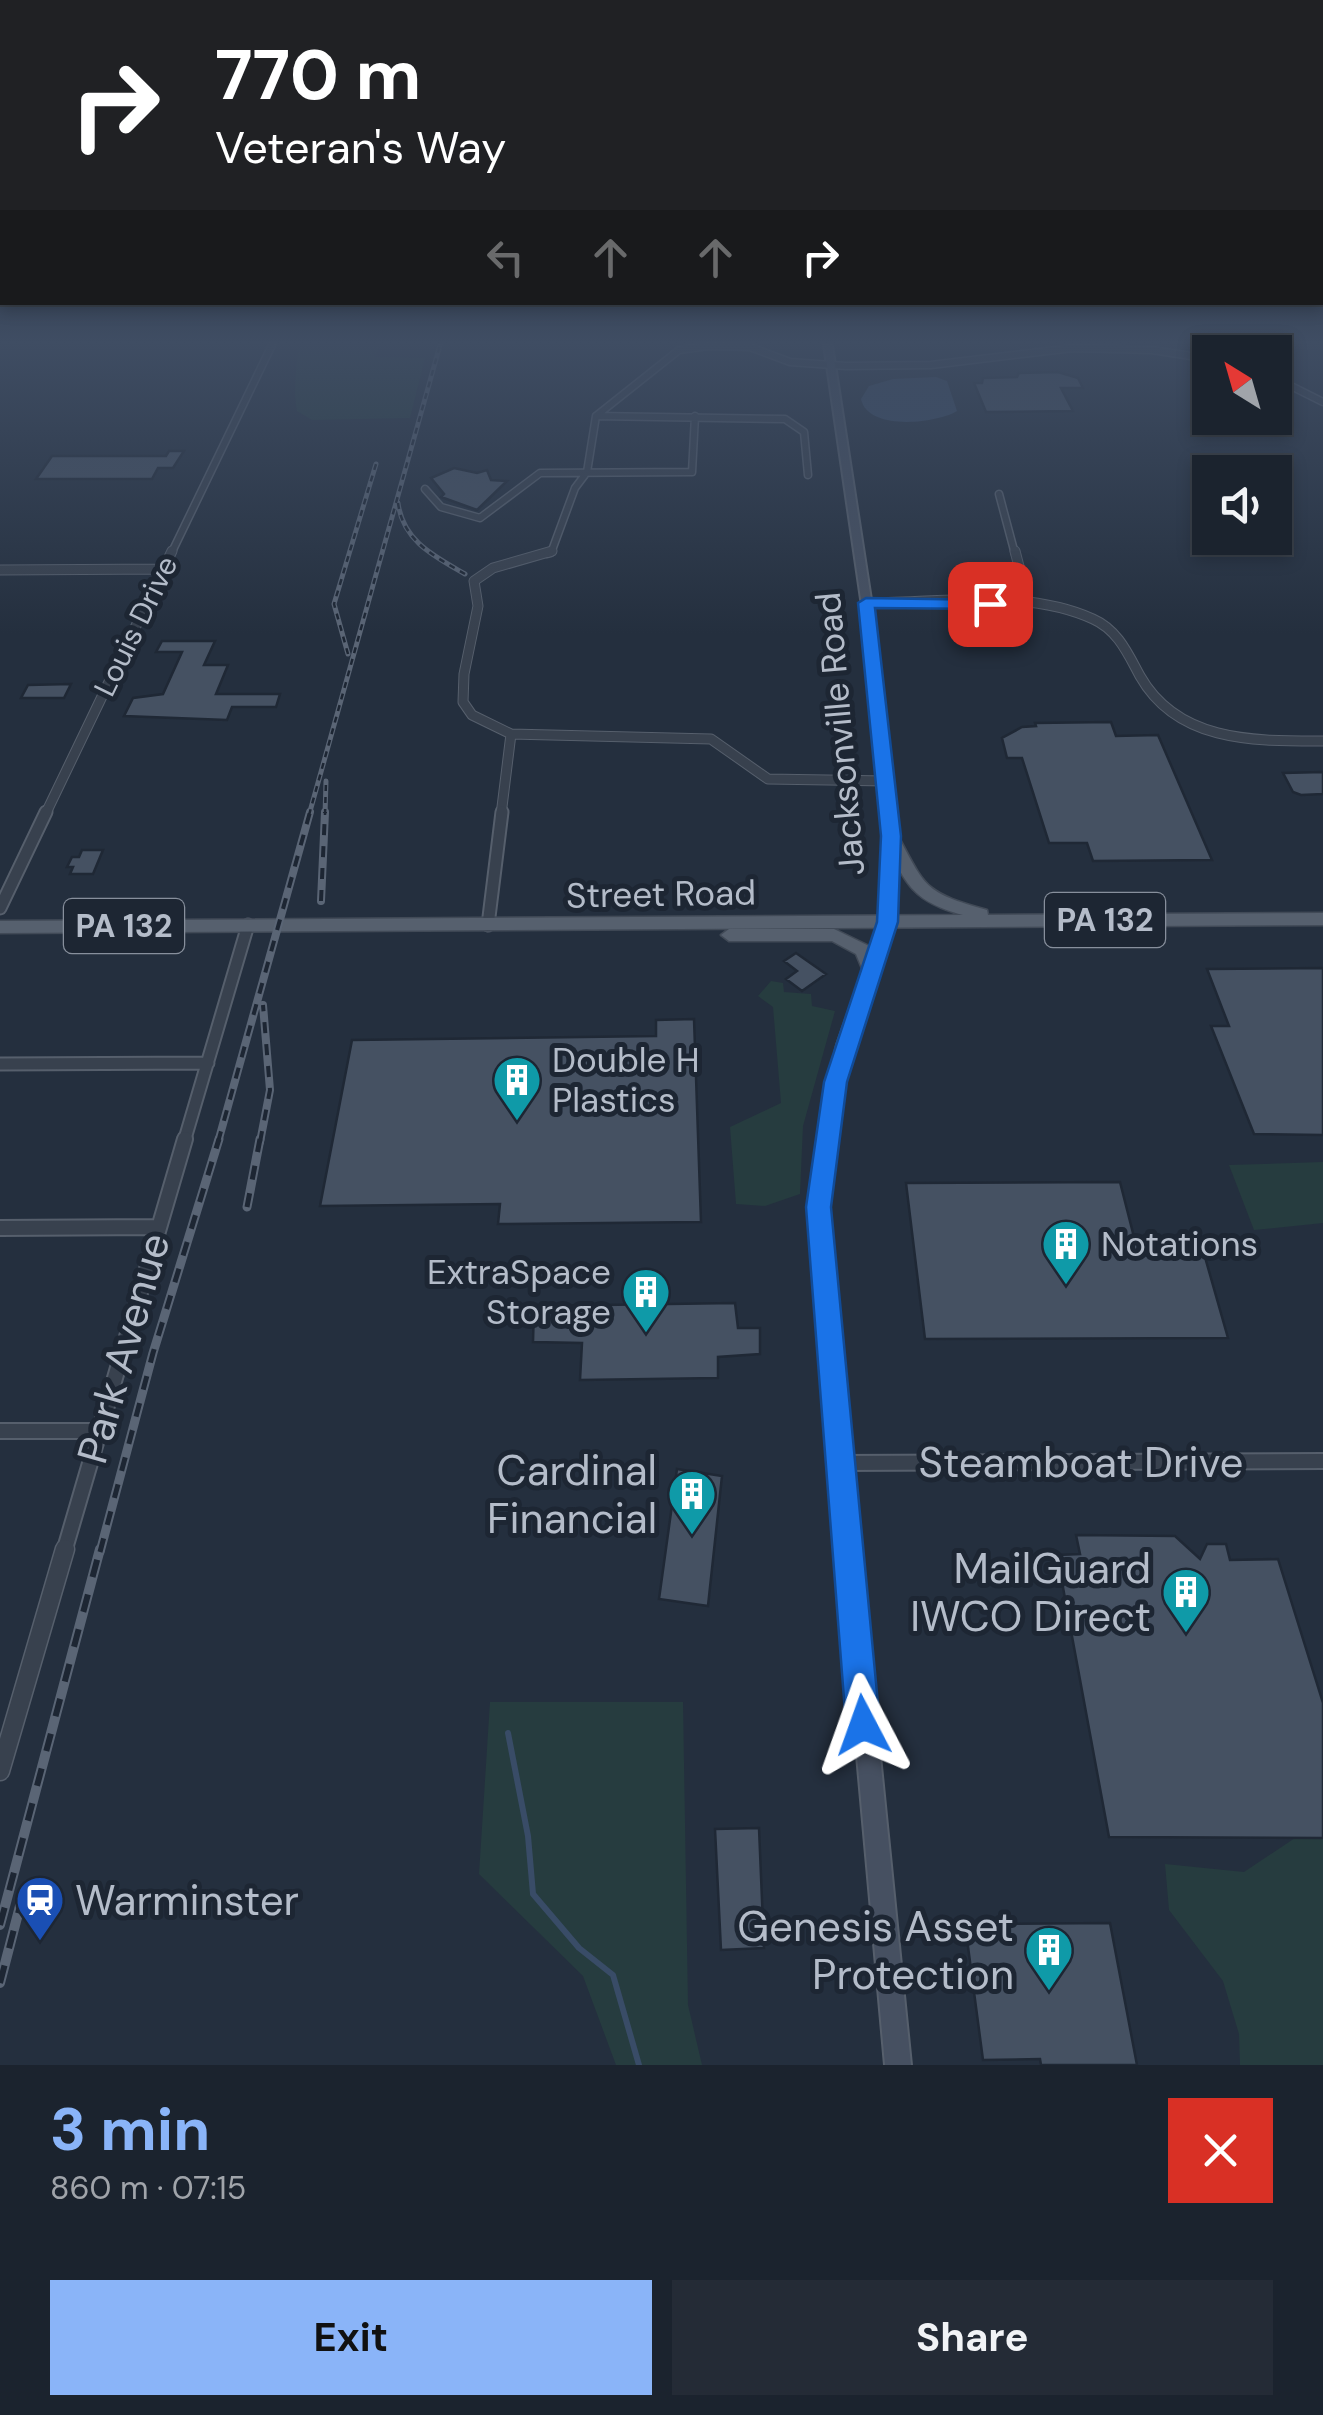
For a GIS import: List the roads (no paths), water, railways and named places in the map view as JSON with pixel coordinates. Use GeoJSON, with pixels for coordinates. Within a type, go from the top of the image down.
{"type":"FeatureCollection","features":[{"type":"Feature","properties":{"kind":"main road","name":"Jacksonville Road"},"geometry":{"type":"LineString","coordinates":[[842,441],[866,603],[891,836],[887,922],[835,1082],[819,1207],[898,2065]]}},
{"type":"Feature","properties":{"kind":"main road"},"geometry":{"type":"LineString","coordinates":[[891,836],[913,884],[929,900],[1011,921]]}},
{"type":"Feature","properties":{"kind":"main road","name":"Street Road"},"geometry":{"type":"LineString","coordinates":[[0,927],[1323,919]]}},
{"type":"Feature","properties":{"kind":"main road"},"geometry":{"type":"LineString","coordinates":[[660,924],[708,935],[834,935],[863,950],[872,974]]}},
{"type":"Feature","properties":{"kind":"street","name":"Louis Drive"},"geometry":{"type":"LineString","coordinates":[[0,908],[226,441]]}},
{"type":"Feature","properties":{"kind":"street"},"geometry":{"type":"LineString","coordinates":[[591,441],[586,472],[575,488],[551,554],[493,568],[474,581],[478,606],[462,702],[472,715],[510,734],[711,738],[768,779],[887,781]]}},
{"type":"Feature","properties":{"kind":"street"},"geometry":{"type":"LineString","coordinates":[[425,490],[439,507],[480,518],[522,484],[552,471],[692,472],[694,441]]}},
{"type":"Feature","properties":{"kind":"street"},"geometry":{"type":"LineString","coordinates":[[805,441],[808,476]]}},
{"type":"Feature","properties":{"kind":"street"},"geometry":{"type":"LineString","coordinates":[[1000,494],[1029,605]]}},
{"type":"Feature","properties":{"kind":"street"},"geometry":{"type":"LineString","coordinates":[[0,570],[164,569]]}},
{"type":"Feature","properties":{"kind":"street"},"geometry":{"type":"LineString","coordinates":[[866,603],[1029,605],[1070,611],[1109,628],[1127,646],[1150,693],[1192,725],[1246,740],[1323,741]]}},
{"type":"Feature","properties":{"kind":"street"},"geometry":{"type":"LineString","coordinates":[[488,925],[510,734]]}},
{"type":"Feature","properties":{"kind":"street","name":"Park Avenue"},"geometry":{"type":"LineString","coordinates":[[0,1771],[248,925]]}},
{"type":"Feature","properties":{"kind":"street"},"geometry":{"type":"LineString","coordinates":[[0,1064],[208,1063]]}},
{"type":"Feature","properties":{"kind":"street"},"geometry":{"type":"LineString","coordinates":[[0,1228],[158,1227]]}},
{"type":"Feature","properties":{"kind":"street"},"geometry":{"type":"LineString","coordinates":[[0,1431],[99,1431]]}},
{"type":"Feature","properties":{"kind":"street","name":"Steamboat Drive"},"geometry":{"type":"LineString","coordinates":[[840,1464],[1323,1461]]}},
{"type":"Feature","properties":{"kind":"waterway"},"geometry":{"type":"LineString","coordinates":[[508,1733],[528,1836],[533,1894],[579,1948],[613,1975],[639,2065]]}},
{"type":"Feature","properties":{"kind":"railway"},"geometry":{"type":"LineString","coordinates":[[309,815],[413,441]]}},
{"type":"Feature","properties":{"kind":"railway"},"geometry":{"type":"LineString","coordinates":[[348,654],[334,604],[376,464]]}},
{"type":"Feature","properties":{"kind":"railway"},"geometry":{"type":"LineString","coordinates":[[398,503],[413,537],[431,554],[465,574]]}},
{"type":"Feature","properties":{"kind":"railway"},"geometry":{"type":"LineString","coordinates":[[325,815],[326,781]]}},
{"type":"Feature","properties":{"kind":"railway"},"geometry":{"type":"LineString","coordinates":[[218,1142],[310,812]]}},
{"type":"Feature","properties":{"kind":"railway"},"geometry":{"type":"LineString","coordinates":[[321,901],[325,812]]}},
{"type":"Feature","properties":{"kind":"railway"},"geometry":{"type":"LineString","coordinates":[[260,1142],[270,1090],[263,1005]]}},
{"type":"Feature","properties":{"kind":"railway"},"geometry":{"type":"LineString","coordinates":[[100,1552],[153,1353],[219,1139]]}},
{"type":"Feature","properties":{"kind":"railway"},"geometry":{"type":"LineString","coordinates":[[247,1207],[260,1139]]}},
{"type":"Feature","properties":{"kind":"railway"},"geometry":{"type":"LineString","coordinates":[[0,1925],[100,1549]]}},
{"type":"Feature","properties":{"kind":"railway"},"geometry":{"type":"LineString","coordinates":[[0,1983],[20,1906]]}},
{"type":"Feature","properties":{"kind":"place","name":"Double H Plastics"},"geometry":{"type":"Point","coordinates":[517,1122]}},
{"type":"Feature","properties":{"kind":"place","name":"Notations"},"geometry":{"type":"Point","coordinates":[1066,1286]}},
{"type":"Feature","properties":{"kind":"place","name":"ExtraSpace Storage"},"geometry":{"type":"Point","coordinates":[646,1334]}},
{"type":"Feature","properties":{"kind":"place","name":"Cardinal Financial"},"geometry":{"type":"Point","coordinates":[692,1536]}},
{"type":"Feature","properties":{"kind":"place","name":"MailGuard IWCO Direct"},"geometry":{"type":"Point","coordinates":[1186,1634]}},
{"type":"Feature","properties":{"kind":"place","name":"Warminster"},"geometry":{"type":"Point","coordinates":[40,1942]}},
{"type":"Feature","properties":{"kind":"place","name":"Genesis Asset Protection"},"geometry":{"type":"Point","coordinates":[1049,1992]}}]}
